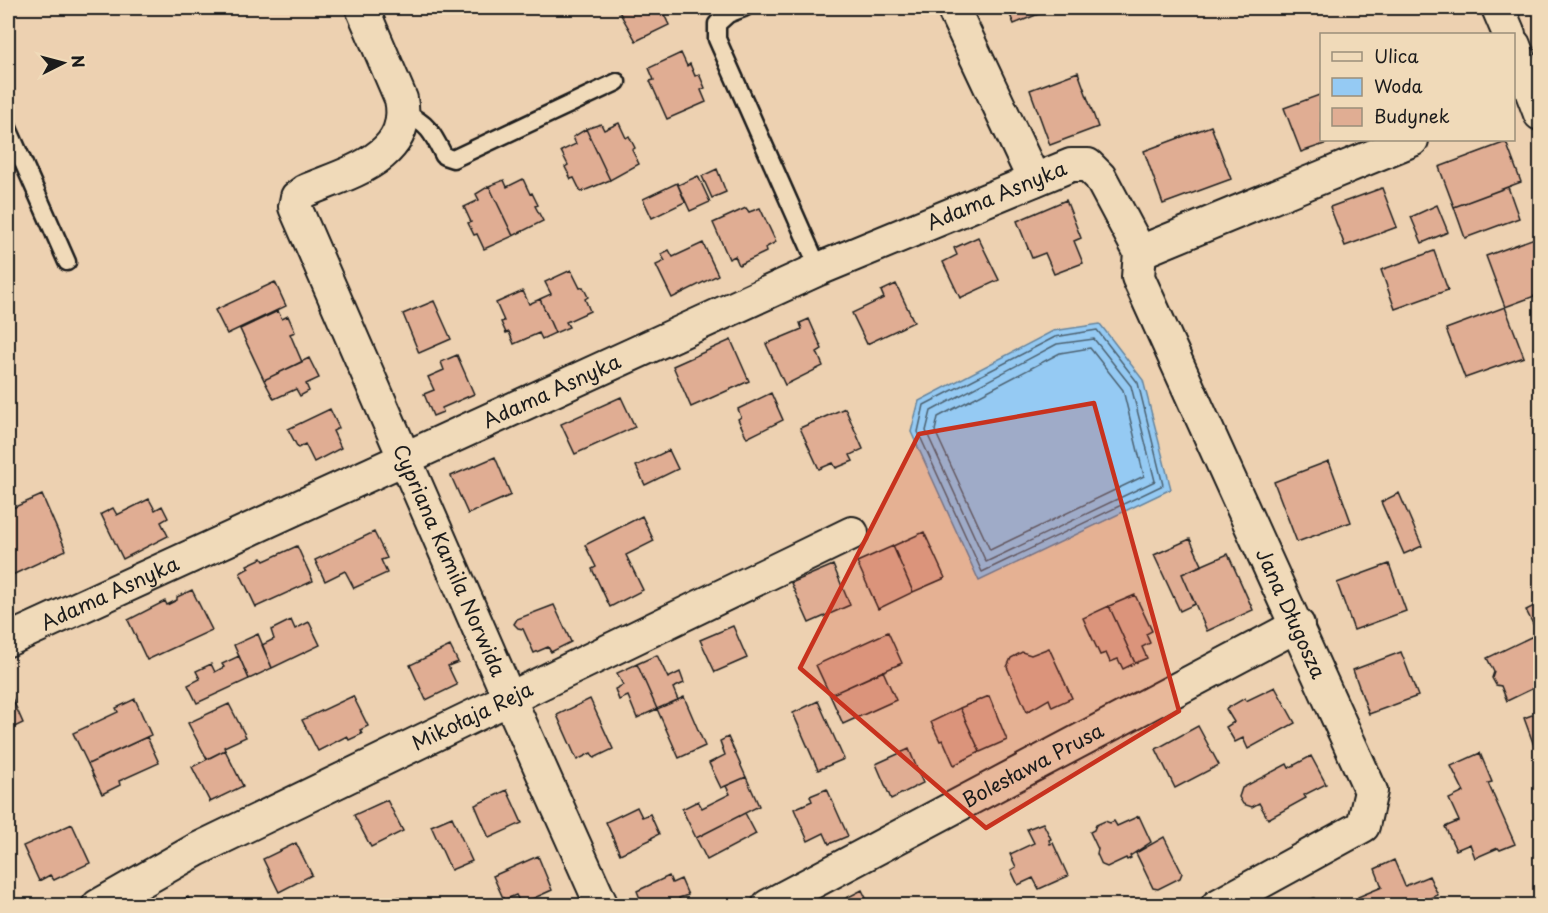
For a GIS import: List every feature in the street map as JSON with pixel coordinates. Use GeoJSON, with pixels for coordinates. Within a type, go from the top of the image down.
{"type":"FeatureCollection","features":[{"type":"Feature","properties":{"kind":"street"},"geometry":{"type":"LineString","coordinates":[[362,8],[396,84],[404,114]]}},
{"type":"Feature","properties":{"kind":"street"},"geometry":{"type":"LineString","coordinates":[[953,8],[1034,180]]}},
{"type":"Feature","properties":{"kind":"street"},"geometry":{"type":"LineString","coordinates":[[1498,8],[1509,33]]}},
{"type":"Feature","properties":{"kind":"street"},"geometry":{"type":"LineString","coordinates":[[1515,49],[1528,100]]}},
{"type":"Feature","properties":{"kind":"street","name":"Cypriana Kamila Norwida"},"geometry":{"type":"LineString","coordinates":[[404,114],[399,134],[390,147],[373,162],[305,191],[297,197],[295,207],[602,906]]}},
{"type":"Feature","properties":{"kind":"street"},"geometry":{"type":"LineString","coordinates":[[1140,252],[1410,141]]}},
{"type":"Feature","properties":{"kind":"street","name":"Adama Asnyka"},"geometry":{"type":"LineString","coordinates":[[8,640],[819,269],[1071,165],[1088,165],[1100,177]]}},
{"type":"Feature","properties":{"kind":"street","name":"Jana Długosza"},"geometry":{"type":"LineString","coordinates":[[1100,177],[1140,252],[1138,277],[1371,791],[1363,826],[1218,906]]}},
{"type":"Feature","properties":{"kind":"street","name":"Mikołaja Reja"},"geometry":{"type":"LineString","coordinates":[[98,906],[196,850],[852,533]]}},
{"type":"Feature","properties":{"kind":"street","name":"Bolesława Prusa"},"geometry":{"type":"LineString","coordinates":[[768,906],[1298,626]]}},
{"type":"Feature","properties":{"kind":"lane"},"geometry":{"type":"LineString","coordinates":[[744,8],[728,14],[717,24],[717,39],[819,269]]}},
{"type":"Feature","properties":{"kind":"lane"},"geometry":{"type":"LineString","coordinates":[[404,114],[420,120],[434,136],[444,156],[453,159],[617,82]]}},
{"type":"Feature","properties":{"kind":"lane"},"geometry":{"type":"LineString","coordinates":[[8,128],[67,262]]}},
{"type":"Feature","properties":{"kind":"highlighted area"},"geometry":{"type":"Polygon","coordinates":[[[1094,403],[1179,711],[986,828],[800,668],[919,434],[1094,403]]]}},
{"type":"Feature","properties":{"kind":"water"},"geometry":{"type":"Polygon","coordinates":[[[1100,324],[1143,380],[1171,489],[979,581],[911,432],[919,401],[1053,331],[1100,324]]]}},
{"type":"Feature","properties":{"kind":"building"},"geometry":{"type":"Polygon","coordinates":[[[617,8],[663,8],[669,25],[636,41],[617,8]]]}},
{"type":"Feature","properties":{"kind":"building"},"geometry":{"type":"Polygon","coordinates":[[[1007,8],[1053,8],[1014,24],[1007,8]]]}},
{"type":"Feature","properties":{"kind":"building"},"geometry":{"type":"Polygon","coordinates":[[[681,53],[687,66],[690,64],[695,76],[699,74],[705,88],[701,90],[706,102],[667,119],[650,81],[654,80],[649,68],[681,53]]]}},
{"type":"Feature","properties":{"kind":"building"},"geometry":{"type":"Polygon","coordinates":[[[1078,72],[1098,127],[1050,145],[1030,90],[1078,72]]]}},
{"type":"Feature","properties":{"kind":"building"},"geometry":{"type":"Polygon","coordinates":[[[1320,95],[1320,141],[1333,141],[1301,152],[1284,108],[1320,95]]]}},
{"type":"Feature","properties":{"kind":"building"},"geometry":{"type":"Polygon","coordinates":[[[619,123],[626,138],[629,136],[635,148],[632,150],[639,164],[610,180],[586,129],[601,124],[604,130],[619,123]]]}},
{"type":"Feature","properties":{"kind":"building"},"geometry":{"type":"Polygon","coordinates":[[[1211,126],[1231,179],[1163,204],[1144,151],[1211,126]]]}},
{"type":"Feature","properties":{"kind":"building"},"geometry":{"type":"Polygon","coordinates":[[[586,129],[610,180],[581,192],[565,167],[568,165],[561,151],[576,144],[573,137],[586,129]]]}},
{"type":"Feature","properties":{"kind":"building"},"geometry":{"type":"Polygon","coordinates":[[[1506,142],[1521,182],[1454,207],[1439,167],[1506,142]]]}},
{"type":"Feature","properties":{"kind":"building"},"geometry":{"type":"Polygon","coordinates":[[[717,169],[726,192],[712,198],[702,176],[717,169]]]}},
{"type":"Feature","properties":{"kind":"building"},"geometry":{"type":"Polygon","coordinates":[[[698,176],[710,202],[690,211],[678,185],[698,176]]]}},
{"type":"Feature","properties":{"kind":"building"},"geometry":{"type":"Polygon","coordinates":[[[523,179],[538,205],[535,206],[543,221],[513,236],[489,186],[504,180],[507,187],[523,179]]]}},
{"type":"Feature","properties":{"kind":"building"},"geometry":{"type":"Polygon","coordinates":[[[677,183],[685,202],[652,218],[643,199],[677,183]]]}},
{"type":"Feature","properties":{"kind":"building"},"geometry":{"type":"Polygon","coordinates":[[[489,186],[513,236],[484,249],[477,234],[474,235],[468,223],[471,222],[464,207],[479,200],[476,194],[489,186]]]}},
{"type":"Feature","properties":{"kind":"building"},"geometry":{"type":"Polygon","coordinates":[[[1508,187],[1519,218],[1465,238],[1454,207],[1508,187]]]}},
{"type":"Feature","properties":{"kind":"building"},"geometry":{"type":"Polygon","coordinates":[[[1382,188],[1397,227],[1345,246],[1330,207],[1382,188]]]}},
{"type":"Feature","properties":{"kind":"building"},"geometry":{"type":"Polygon","coordinates":[[[1066,200],[1081,238],[1074,241],[1083,263],[1054,274],[1045,253],[1032,258],[1017,221],[1066,200]]]}},
{"type":"Feature","properties":{"kind":"building"},"geometry":{"type":"Polygon","coordinates":[[[1437,205],[1448,232],[1422,243],[1411,217],[1437,205]]]}},
{"type":"Feature","properties":{"kind":"building"},"geometry":{"type":"Polygon","coordinates":[[[746,208],[749,212],[760,208],[776,242],[765,248],[766,252],[739,265],[735,256],[729,259],[713,223],[746,208]]]}},
{"type":"Feature","properties":{"kind":"building"},"geometry":{"type":"Polygon","coordinates":[[[1540,236],[1540,294],[1505,307],[1486,256],[1540,236]]]}},
{"type":"Feature","properties":{"kind":"building"},"geometry":{"type":"Polygon","coordinates":[[[978,237],[999,280],[960,298],[943,262],[957,255],[954,248],[978,237]]]}},
{"type":"Feature","properties":{"kind":"building"},"geometry":{"type":"Polygon","coordinates":[[[703,243],[718,275],[672,298],[656,265],[665,261],[661,254],[669,250],[673,257],[703,243]]]}},
{"type":"Feature","properties":{"kind":"building"},"geometry":{"type":"Polygon","coordinates":[[[1434,251],[1448,290],[1395,309],[1381,270],[1434,251]]]}},
{"type":"Feature","properties":{"kind":"building"},"geometry":{"type":"Polygon","coordinates":[[[571,270],[580,288],[583,287],[588,297],[585,299],[590,311],[566,322],[569,327],[555,333],[540,299],[551,294],[545,282],[571,270]]]}},
{"type":"Feature","properties":{"kind":"building"},"geometry":{"type":"Polygon","coordinates":[[[275,282],[286,306],[227,334],[215,310],[275,282]]]}},
{"type":"Feature","properties":{"kind":"building"},"geometry":{"type":"Polygon","coordinates":[[[896,284],[914,322],[867,344],[852,313],[884,298],[881,291],[896,284]]]}},
{"type":"Feature","properties":{"kind":"building"},"geometry":{"type":"Polygon","coordinates":[[[523,291],[529,304],[540,299],[555,333],[542,339],[539,333],[514,344],[509,332],[506,333],[501,322],[504,321],[496,303],[523,291]]]}},
{"type":"Feature","properties":{"kind":"building"},"geometry":{"type":"Polygon","coordinates":[[[434,301],[451,339],[419,353],[403,314],[434,301]]]}},
{"type":"Feature","properties":{"kind":"building"},"geometry":{"type":"Polygon","coordinates":[[[1505,307],[1524,357],[1465,378],[1446,329],[1505,307]]]}},
{"type":"Feature","properties":{"kind":"building"},"geometry":{"type":"Polygon","coordinates":[[[278,311],[282,319],[288,316],[295,332],[290,334],[302,362],[264,380],[240,329],[278,311]]]}},
{"type":"Feature","properties":{"kind":"building"},"geometry":{"type":"Polygon","coordinates":[[[809,319],[822,349],[817,352],[823,366],[785,385],[766,344],[802,329],[800,323],[809,319]]]}},
{"type":"Feature","properties":{"kind":"building"},"geometry":{"type":"Polygon","coordinates":[[[731,340],[749,381],[691,407],[673,366],[731,340]]]}},
{"type":"Feature","properties":{"kind":"building"},"geometry":{"type":"Polygon","coordinates":[[[1540,345],[1540,364],[1534,347],[1540,345]]]}},
{"type":"Feature","properties":{"kind":"building"},"geometry":{"type":"Polygon","coordinates":[[[457,355],[474,394],[442,408],[443,412],[433,416],[424,394],[434,390],[428,377],[444,370],[441,362],[457,355]]]}},
{"type":"Feature","properties":{"kind":"building"},"geometry":{"type":"Polygon","coordinates":[[[309,358],[319,378],[306,384],[309,391],[300,396],[296,389],[274,399],[264,380],[309,358]]]}},
{"type":"Feature","properties":{"kind":"building"},"geometry":{"type":"Polygon","coordinates":[[[771,393],[783,420],[747,438],[738,419],[741,417],[738,409],[771,393]]]}},
{"type":"Feature","properties":{"kind":"building"},"geometry":{"type":"Polygon","coordinates":[[[621,397],[635,427],[575,454],[561,424],[621,397]]]}},
{"type":"Feature","properties":{"kind":"building"},"geometry":{"type":"Polygon","coordinates":[[[845,408],[863,449],[850,455],[853,461],[836,468],[833,463],[819,469],[800,428],[845,408]]]}},
{"type":"Feature","properties":{"kind":"building"},"geometry":{"type":"Polygon","coordinates":[[[330,409],[339,428],[333,431],[341,448],[314,462],[305,444],[298,448],[288,429],[330,409]]]}},
{"type":"Feature","properties":{"kind":"building"},"geometry":{"type":"Polygon","coordinates":[[[669,450],[678,469],[645,485],[636,466],[669,450]]]}},
{"type":"Feature","properties":{"kind":"building"},"geometry":{"type":"Polygon","coordinates":[[[495,457],[511,495],[468,514],[451,476],[495,457]]]}},
{"type":"Feature","properties":{"kind":"building"},"geometry":{"type":"Polygon","coordinates":[[[1329,461],[1351,522],[1297,542],[1274,482],[1329,461]]]}},
{"type":"Feature","properties":{"kind":"building"},"geometry":{"type":"Polygon","coordinates":[[[1399,493],[1422,546],[1404,554],[1381,502],[1399,493]]]}},
{"type":"Feature","properties":{"kind":"building"},"geometry":{"type":"Polygon","coordinates":[[[42,495],[66,550],[8,577],[8,510],[42,495]]]}},
{"type":"Feature","properties":{"kind":"building"},"geometry":{"type":"Polygon","coordinates":[[[149,499],[155,510],[162,506],[168,518],[161,522],[168,536],[123,559],[101,514],[113,508],[117,515],[149,499]]]}},
{"type":"Feature","properties":{"kind":"building"},"geometry":{"type":"Polygon","coordinates":[[[642,516],[654,541],[626,555],[643,590],[610,607],[592,569],[596,567],[585,545],[642,516]]]}},
{"type":"Feature","properties":{"kind":"building"},"geometry":{"type":"Polygon","coordinates":[[[374,532],[387,558],[381,560],[387,573],[354,588],[345,571],[325,581],[315,560],[374,532]]]}},
{"type":"Feature","properties":{"kind":"building"},"geometry":{"type":"Polygon","coordinates":[[[924,532],[945,578],[913,592],[893,546],[924,532]]]}},
{"type":"Feature","properties":{"kind":"building"},"geometry":{"type":"Polygon","coordinates":[[[1190,539],[1202,565],[1182,574],[1195,604],[1180,611],[1154,555],[1190,539]]]}},
{"type":"Feature","properties":{"kind":"building"},"geometry":{"type":"Polygon","coordinates":[[[297,546],[313,581],[256,607],[240,573],[249,568],[247,565],[262,558],[264,561],[297,546]]]}},
{"type":"Feature","properties":{"kind":"building"},"geometry":{"type":"Polygon","coordinates":[[[893,546],[913,592],[878,609],[857,562],[893,546]]]}},
{"type":"Feature","properties":{"kind":"building"},"geometry":{"type":"Polygon","coordinates":[[[1228,554],[1253,610],[1207,631],[1182,574],[1228,554]]]}},
{"type":"Feature","properties":{"kind":"building"},"geometry":{"type":"Polygon","coordinates":[[[1389,564],[1406,611],[1354,630],[1337,583],[1389,564]]]}},
{"type":"Feature","properties":{"kind":"building"},"geometry":{"type":"Polygon","coordinates":[[[833,565],[850,605],[809,623],[791,583],[833,565]]]}},
{"type":"Feature","properties":{"kind":"building"},"geometry":{"type":"Polygon","coordinates":[[[192,590],[212,630],[147,660],[128,620],[165,601],[167,605],[192,590]]]}},
{"type":"Feature","properties":{"kind":"building"},"geometry":{"type":"Polygon","coordinates":[[[1135,595],[1152,631],[1146,634],[1150,643],[1142,647],[1147,658],[1135,663],[1109,606],[1135,595]]]}},
{"type":"Feature","properties":{"kind":"building"},"geometry":{"type":"Polygon","coordinates":[[[1540,603],[1540,626],[1535,628],[1526,610],[1540,603]]]}},
{"type":"Feature","properties":{"kind":"building"},"geometry":{"type":"Polygon","coordinates":[[[554,605],[571,642],[551,652],[548,647],[534,653],[523,629],[514,624],[517,619],[554,605]]]}},
{"type":"Feature","properties":{"kind":"building"},"geometry":{"type":"Polygon","coordinates":[[[1109,606],[1135,663],[1123,669],[1118,659],[1110,662],[1106,653],[1100,655],[1083,618],[1109,606]]]}},
{"type":"Feature","properties":{"kind":"building"},"geometry":{"type":"Polygon","coordinates":[[[291,620],[295,629],[309,622],[320,645],[272,668],[262,645],[274,639],[271,630],[291,620]]]}},
{"type":"Feature","properties":{"kind":"building"},"geometry":{"type":"Polygon","coordinates":[[[733,626],[747,658],[715,672],[700,640],[733,626]]]}},
{"type":"Feature","properties":{"kind":"building"},"geometry":{"type":"Polygon","coordinates":[[[888,632],[902,663],[830,695],[816,665],[888,632]]]}},
{"type":"Feature","properties":{"kind":"building"},"geometry":{"type":"Polygon","coordinates":[[[258,634],[272,668],[249,679],[234,645],[258,634]]]}},
{"type":"Feature","properties":{"kind":"building"},"geometry":{"type":"Polygon","coordinates":[[[1533,636],[1540,653],[1535,656],[1540,668],[1540,685],[1507,701],[1501,686],[1496,685],[1492,678],[1494,672],[1487,658],[1533,636]]]}},
{"type":"Feature","properties":{"kind":"building"},"geometry":{"type":"Polygon","coordinates":[[[450,646],[458,662],[448,666],[457,685],[426,700],[410,665],[450,646]]]}},
{"type":"Feature","properties":{"kind":"building"},"geometry":{"type":"Polygon","coordinates":[[[1049,648],[1072,698],[1052,707],[1049,699],[1027,712],[1007,667],[1011,658],[1022,652],[1031,655],[1049,648]]]}},
{"type":"Feature","properties":{"kind":"building"},"geometry":{"type":"Polygon","coordinates":[[[1401,652],[1418,696],[1369,714],[1353,670],[1401,652]]]}},
{"type":"Feature","properties":{"kind":"building"},"geometry":{"type":"Polygon","coordinates":[[[657,655],[668,678],[680,672],[684,683],[673,688],[678,700],[657,709],[637,664],[657,655]]]}},
{"type":"Feature","properties":{"kind":"building"},"geometry":{"type":"Polygon","coordinates":[[[239,656],[249,679],[197,703],[188,685],[200,679],[196,671],[211,664],[215,672],[224,667],[222,664],[239,656]]]}},
{"type":"Feature","properties":{"kind":"building"},"geometry":{"type":"Polygon","coordinates":[[[637,664],[657,709],[637,718],[628,696],[619,700],[615,689],[623,685],[617,673],[637,664]]]}},
{"type":"Feature","properties":{"kind":"building"},"geometry":{"type":"Polygon","coordinates":[[[883,671],[896,700],[843,724],[830,695],[883,671]]]}},
{"type":"Feature","properties":{"kind":"building"},"geometry":{"type":"Polygon","coordinates":[[[1275,687],[1295,723],[1248,749],[1243,738],[1235,742],[1226,727],[1234,722],[1226,709],[1245,698],[1246,701],[1275,687]]]}},
{"type":"Feature","properties":{"kind":"building"},"geometry":{"type":"Polygon","coordinates":[[[8,689],[23,723],[8,730],[8,689]]]}},
{"type":"Feature","properties":{"kind":"building"},"geometry":{"type":"Polygon","coordinates":[[[353,696],[368,726],[360,730],[362,734],[349,740],[347,736],[318,751],[302,720],[353,696]]]}},
{"type":"Feature","properties":{"kind":"building"},"geometry":{"type":"Polygon","coordinates":[[[989,696],[1007,740],[980,752],[960,708],[989,696]]]}},
{"type":"Feature","properties":{"kind":"building"},"geometry":{"type":"Polygon","coordinates":[[[684,697],[705,746],[679,758],[657,709],[684,697]]]}},
{"type":"Feature","properties":{"kind":"building"},"geometry":{"type":"Polygon","coordinates":[[[135,699],[151,735],[88,764],[73,733],[118,712],[116,708],[135,699]]]}},
{"type":"Feature","properties":{"kind":"building"},"geometry":{"type":"Polygon","coordinates":[[[590,699],[613,749],[594,758],[591,753],[577,760],[557,715],[590,699]]]}},
{"type":"Feature","properties":{"kind":"building"},"geometry":{"type":"Polygon","coordinates":[[[818,701],[844,759],[818,770],[793,713],[818,701]]]}},
{"type":"Feature","properties":{"kind":"building"},"geometry":{"type":"Polygon","coordinates":[[[229,704],[246,737],[224,747],[225,750],[207,759],[188,723],[229,704]]]}},
{"type":"Feature","properties":{"kind":"building"},"geometry":{"type":"Polygon","coordinates":[[[960,708],[980,752],[954,765],[943,740],[940,741],[931,722],[960,708]]]}},
{"type":"Feature","properties":{"kind":"building"},"geometry":{"type":"Polygon","coordinates":[[[1540,712],[1540,762],[1524,718],[1540,712]]]}},
{"type":"Feature","properties":{"kind":"building"},"geometry":{"type":"Polygon","coordinates":[[[1198,726],[1219,765],[1175,788],[1156,749],[1198,726]]]}},
{"type":"Feature","properties":{"kind":"building"},"geometry":{"type":"Polygon","coordinates":[[[147,737],[159,763],[119,781],[120,785],[102,794],[88,764],[147,737]]]}},
{"type":"Feature","properties":{"kind":"building"},"geometry":{"type":"Polygon","coordinates":[[[728,737],[746,777],[721,788],[709,763],[725,755],[720,741],[728,737]]]}},
{"type":"Feature","properties":{"kind":"building"},"geometry":{"type":"Polygon","coordinates":[[[909,749],[923,783],[891,799],[876,764],[909,749]]]}},
{"type":"Feature","properties":{"kind":"building"},"geometry":{"type":"Polygon","coordinates":[[[225,750],[243,786],[210,802],[192,767],[225,750]]]}},
{"type":"Feature","properties":{"kind":"building"},"geometry":{"type":"Polygon","coordinates":[[[1480,753],[1492,782],[1488,783],[1515,844],[1500,850],[1498,848],[1475,858],[1470,844],[1456,850],[1445,827],[1459,821],[1449,799],[1464,792],[1451,766],[1480,753]]]}},
{"type":"Feature","properties":{"kind":"building"},"geometry":{"type":"Polygon","coordinates":[[[1311,756],[1326,784],[1304,795],[1306,798],[1268,819],[1259,803],[1252,807],[1243,804],[1239,797],[1242,788],[1287,764],[1289,768],[1311,756]]]}},
{"type":"Feature","properties":{"kind":"building"},"geometry":{"type":"Polygon","coordinates":[[[746,777],[759,806],[696,838],[682,809],[698,801],[702,808],[730,794],[726,786],[746,777]]]}},
{"type":"Feature","properties":{"kind":"building"},"geometry":{"type":"Polygon","coordinates":[[[827,789],[848,836],[829,844],[824,833],[808,841],[794,809],[812,801],[810,796],[827,789]]]}},
{"type":"Feature","properties":{"kind":"building"},"geometry":{"type":"Polygon","coordinates":[[[507,790],[522,823],[489,838],[475,805],[507,790]]]}},
{"type":"Feature","properties":{"kind":"building"},"geometry":{"type":"Polygon","coordinates":[[[387,800],[403,831],[371,847],[354,815],[387,800]]]}},
{"type":"Feature","properties":{"kind":"building"},"geometry":{"type":"Polygon","coordinates":[[[637,807],[642,817],[650,814],[659,834],[620,854],[606,822],[637,807]]]}},
{"type":"Feature","properties":{"kind":"building"},"geometry":{"type":"Polygon","coordinates":[[[745,813],[756,834],[707,860],[696,838],[745,813]]]}},
{"type":"Feature","properties":{"kind":"building"},"geometry":{"type":"Polygon","coordinates":[[[1139,816],[1151,842],[1127,860],[1126,858],[1107,867],[1102,865],[1090,832],[1096,825],[1105,821],[1110,823],[1114,821],[1117,826],[1139,816]]]}},
{"type":"Feature","properties":{"kind":"building"},"geometry":{"type":"Polygon","coordinates":[[[452,817],[472,861],[451,870],[431,826],[452,817]]]}},
{"type":"Feature","properties":{"kind":"building"},"geometry":{"type":"Polygon","coordinates":[[[1043,823],[1051,839],[1050,844],[1053,843],[1068,876],[1039,889],[1033,878],[1018,885],[1011,870],[1016,867],[1010,854],[1034,843],[1027,829],[1043,823]]]}},
{"type":"Feature","properties":{"kind":"building"},"geometry":{"type":"Polygon","coordinates":[[[72,824],[90,863],[54,880],[50,875],[39,881],[23,846],[72,824]]]}},
{"type":"Feature","properties":{"kind":"building"},"geometry":{"type":"Polygon","coordinates":[[[1164,837],[1182,873],[1180,878],[1158,889],[1153,888],[1136,853],[1164,837]]]}},
{"type":"Feature","properties":{"kind":"building"},"geometry":{"type":"Polygon","coordinates":[[[296,843],[312,875],[279,892],[263,859],[296,843]]]}},
{"type":"Feature","properties":{"kind":"building"},"geometry":{"type":"Polygon","coordinates":[[[538,856],[552,890],[521,904],[516,895],[504,900],[493,876],[538,856]]]}},
{"type":"Feature","properties":{"kind":"building"},"geometry":{"type":"Polygon","coordinates":[[[1394,860],[1405,886],[1429,876],[1438,895],[1414,906],[1361,906],[1358,897],[1382,887],[1375,869],[1394,860]]]}},
{"type":"Feature","properties":{"kind":"building"},"geometry":{"type":"Polygon","coordinates":[[[669,876],[672,883],[681,879],[688,895],[679,898],[682,906],[643,906],[637,891],[669,876]]]}},
{"type":"Feature","properties":{"kind":"building"},"geometry":{"type":"Polygon","coordinates":[[[862,890],[870,906],[831,906],[862,890]]]}},
{"type":"Feature","properties":{"kind":"building"},"geometry":{"type":"Polygon","coordinates":[[[188,897],[192,906],[169,906],[188,897]]]}},
{"type":"Feature","properties":{"kind":"building"},"geometry":{"type":"Polygon","coordinates":[[[399,897],[403,906],[381,906],[399,897]]]}},
{"type":"Feature","properties":{"kind":"building"},"geometry":{"type":"Polygon","coordinates":[[[1314,898],[1317,906],[1293,906],[1314,898]]]}}]}
